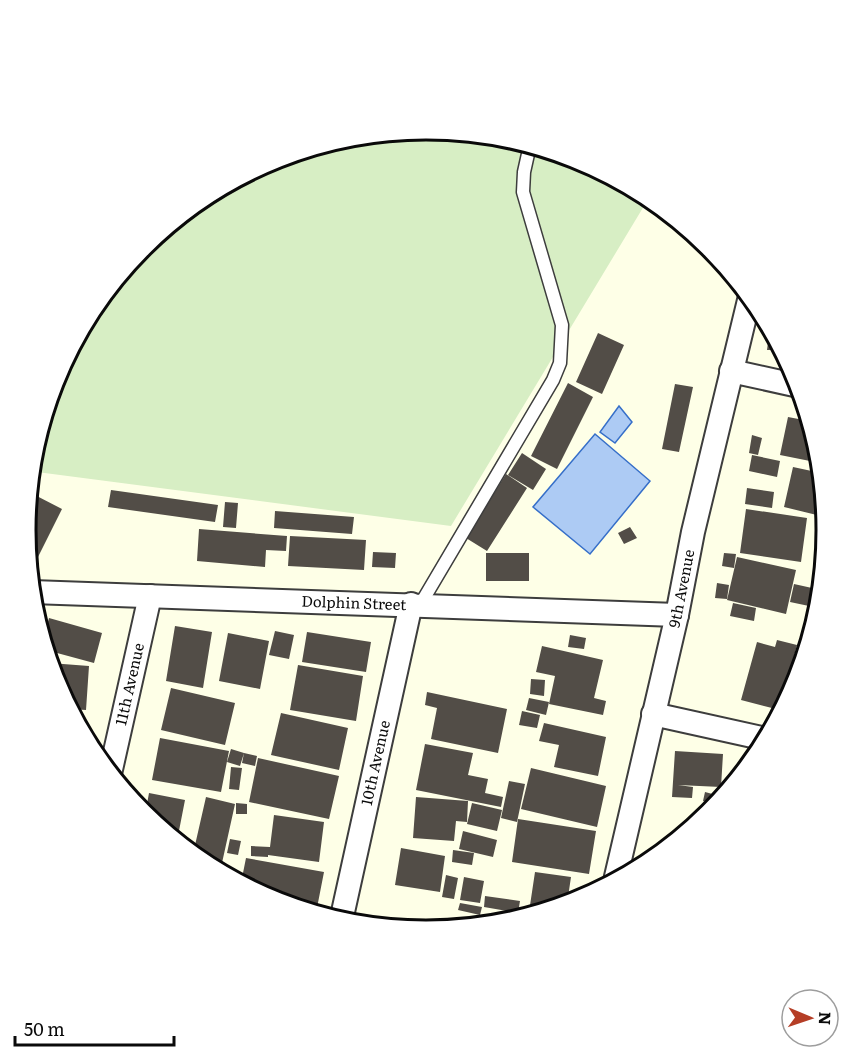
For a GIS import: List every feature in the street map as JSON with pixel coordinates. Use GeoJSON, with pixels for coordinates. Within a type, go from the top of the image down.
{"type":"FeatureCollection","features":[{"type":"Feature","properties":{"kind":"street","name":"9th Avenue"},"geometry":{"type":"LineString","coordinates":[[618,870],[677,615],[693,532],[747,309]]}},
{"type":"Feature","properties":{"kind":"street"},"geometry":{"type":"LineString","coordinates":[[731,371],[787,383]]}},
{"type":"Feature","properties":{"kind":"street","name":"Dolphin Street"},"geometry":{"type":"LineString","coordinates":[[41,592],[677,615]]}},
{"type":"Feature","properties":{"kind":"street","name":"11th Avenue"},"geometry":{"type":"LineString","coordinates":[[113,761],[150,596]]}},
{"type":"Feature","properties":{"kind":"street","name":"10th Avenue"},"geometry":{"type":"LineString","coordinates":[[343,911],[416,605]]}},
{"type":"Feature","properties":{"kind":"street"},"geometry":{"type":"LineString","coordinates":[[653,714],[756,737]]}},
{"type":"Feature","properties":{"kind":"lane"},"geometry":{"type":"LineString","coordinates":[[416,605],[553,380],[560,363],[562,325],[523,192],[528,153]]}},
{"type":"Feature","properties":{"kind":"green space"},"geometry":{"type":"Polygon","coordinates":[[[400,141],[477,143],[527,153],[575,170],[621,192],[644,207],[451,526],[40,472],[49,429],[57,405],[88,335],[133,273],[150,254],[189,221],[231,192],[254,180],[325,153],[375,143],[400,141]]]}},
{"type":"Feature","properties":{"kind":"water"},"geometry":{"type":"Polygon","coordinates":[[[619,406],[632,422],[615,443],[600,432],[619,406]]]}},
{"type":"Feature","properties":{"kind":"water"},"geometry":{"type":"Polygon","coordinates":[[[595,434],[650,481],[590,554],[533,507],[595,434]]]}},
{"type":"Feature","properties":{"kind":"building"},"geometry":{"type":"Polygon","coordinates":[[[598,333],[624,345],[602,394],[576,382],[598,333]]]}},
{"type":"Feature","properties":{"kind":"building"},"geometry":{"type":"Polygon","coordinates":[[[568,383],[593,397],[557,469],[531,456],[568,383]]]}},
{"type":"Feature","properties":{"kind":"building"},"geometry":{"type":"Polygon","coordinates":[[[675,384],[693,387],[679,452],[662,449],[675,384]]]}},
{"type":"Feature","properties":{"kind":"building"},"geometry":{"type":"Polygon","coordinates":[[[788,417],[800,419],[810,461],[780,455],[788,417]]]}},
{"type":"Feature","properties":{"kind":"building"},"geometry":{"type":"Polygon","coordinates":[[[752,435],[762,438],[758,455],[749,453],[752,435]]]}},
{"type":"Feature","properties":{"kind":"building"},"geometry":{"type":"Polygon","coordinates":[[[522,453],[546,469],[533,490],[508,475],[522,453]]]}},
{"type":"Feature","properties":{"kind":"building"},"geometry":{"type":"Polygon","coordinates":[[[752,455],[780,461],[777,477],[749,471],[752,455]]]}},
{"type":"Feature","properties":{"kind":"building"},"geometry":{"type":"Polygon","coordinates":[[[793,467],[812,471],[815,515],[784,507],[793,467]]]}},
{"type":"Feature","properties":{"kind":"building"},"geometry":{"type":"Polygon","coordinates":[[[506,474],[527,488],[487,551],[466,538],[506,474]]]}},
{"type":"Feature","properties":{"kind":"building"},"geometry":{"type":"Polygon","coordinates":[[[747,488],[774,492],[772,508],[745,504],[747,488]]]}},
{"type":"Feature","properties":{"kind":"building"},"geometry":{"type":"Polygon","coordinates":[[[111,490],[218,505],[215,522],[108,507],[111,490]]]}},
{"type":"Feature","properties":{"kind":"building"},"geometry":{"type":"Polygon","coordinates":[[[38,496],[62,509],[37,559],[38,496]]]}},
{"type":"Feature","properties":{"kind":"building"},"geometry":{"type":"Polygon","coordinates":[[[225,502],[238,503],[236,528],[223,527],[225,502]]]}},
{"type":"Feature","properties":{"kind":"building"},"geometry":{"type":"Polygon","coordinates":[[[746,509],[807,518],[801,562],[740,553],[746,509]]]}},
{"type":"Feature","properties":{"kind":"building"},"geometry":{"type":"Polygon","coordinates":[[[275,511],[354,517],[352,534],[274,528],[275,511]]]}},
{"type":"Feature","properties":{"kind":"building"},"geometry":{"type":"Polygon","coordinates":[[[630,527],[637,538],[624,544],[618,533],[630,527]]]}},
{"type":"Feature","properties":{"kind":"building"},"geometry":{"type":"Polygon","coordinates":[[[199,529],[287,536],[286,551],[266,550],[265,567],[197,561],[199,529]]]}},
{"type":"Feature","properties":{"kind":"building"},"geometry":{"type":"Polygon","coordinates":[[[290,536],[366,540],[364,570],[288,566],[290,536]]]}},
{"type":"Feature","properties":{"kind":"building"},"geometry":{"type":"Polygon","coordinates":[[[373,552],[396,553],[395,568],[372,567],[373,552]]]}},
{"type":"Feature","properties":{"kind":"building"},"geometry":{"type":"Polygon","coordinates":[[[486,553],[529,553],[529,581],[486,581],[486,553]]]}},
{"type":"Feature","properties":{"kind":"building"},"geometry":{"type":"Polygon","coordinates":[[[724,553],[736,554],[734,568],[722,566],[724,553]]]}},
{"type":"Feature","properties":{"kind":"building"},"geometry":{"type":"Polygon","coordinates":[[[737,557],[796,570],[786,614],[727,600],[737,557]]]}},
{"type":"Feature","properties":{"kind":"building"},"geometry":{"type":"Polygon","coordinates":[[[717,583],[729,585],[727,599],[715,598],[717,583]]]}},
{"type":"Feature","properties":{"kind":"building"},"geometry":{"type":"Polygon","coordinates":[[[794,584],[812,588],[809,606],[790,602],[794,584]]]}},
{"type":"Feature","properties":{"kind":"building"},"geometry":{"type":"Polygon","coordinates":[[[733,603],[756,608],[754,621],[730,616],[733,603]]]}},
{"type":"Feature","properties":{"kind":"building"},"geometry":{"type":"Polygon","coordinates":[[[49,618],[102,633],[94,663],[56,653],[47,624],[49,618]]]}},
{"type":"Feature","properties":{"kind":"building"},"geometry":{"type":"Polygon","coordinates":[[[175,626],[212,632],[203,688],[166,681],[175,626]]]}},
{"type":"Feature","properties":{"kind":"building"},"geometry":{"type":"Polygon","coordinates":[[[275,631],[294,635],[289,659],[269,655],[275,631]]]}},
{"type":"Feature","properties":{"kind":"building"},"geometry":{"type":"Polygon","coordinates":[[[307,632],[371,642],[366,672],[302,662],[307,632]]]}},
{"type":"Feature","properties":{"kind":"building"},"geometry":{"type":"Polygon","coordinates":[[[228,633],[269,641],[260,689],[219,681],[228,633]]]}},
{"type":"Feature","properties":{"kind":"building"},"geometry":{"type":"Polygon","coordinates":[[[570,635],[586,638],[584,649],[568,647],[570,635]]]}},
{"type":"Feature","properties":{"kind":"building"},"geometry":{"type":"Polygon","coordinates":[[[777,640],[797,645],[786,679],[773,708],[741,700],[757,642],[775,647],[777,640]]]}},
{"type":"Feature","properties":{"kind":"building"},"geometry":{"type":"Polygon","coordinates":[[[542,646],[603,660],[594,698],[606,701],[603,715],[549,704],[555,676],[536,672],[542,646]]]}},
{"type":"Feature","properties":{"kind":"building"},"geometry":{"type":"Polygon","coordinates":[[[60,664],[89,666],[86,710],[80,710],[60,664]]]}},
{"type":"Feature","properties":{"kind":"building"},"geometry":{"type":"Polygon","coordinates":[[[298,665],[363,676],[356,721],[290,710],[298,665]]]}},
{"type":"Feature","properties":{"kind":"building"},"geometry":{"type":"Polygon","coordinates":[[[531,679],[545,680],[544,696],[530,694],[531,679]]]}},
{"type":"Feature","properties":{"kind":"building"},"geometry":{"type":"Polygon","coordinates":[[[171,688],[235,703],[225,745],[161,730],[171,688]]]}},
{"type":"Feature","properties":{"kind":"building"},"geometry":{"type":"Polygon","coordinates":[[[427,692],[507,709],[498,753],[431,739],[437,708],[425,705],[427,692]]]}},
{"type":"Feature","properties":{"kind":"building"},"geometry":{"type":"Polygon","coordinates":[[[529,698],[549,702],[546,715],[526,710],[529,698]]]}},
{"type":"Feature","properties":{"kind":"building"},"geometry":{"type":"Polygon","coordinates":[[[522,711],[540,715],[537,728],[519,725],[522,711]]]}},
{"type":"Feature","properties":{"kind":"building"},"geometry":{"type":"Polygon","coordinates":[[[281,713],[348,728],[339,770],[271,755],[281,713]]]}},
{"type":"Feature","properties":{"kind":"building"},"geometry":{"type":"Polygon","coordinates":[[[544,723],[606,737],[598,776],[554,767],[559,745],[539,741],[544,723]]]}},
{"type":"Feature","properties":{"kind":"building"},"geometry":{"type":"Polygon","coordinates":[[[160,738],[229,751],[221,792],[152,780],[160,738]]]}},
{"type":"Feature","properties":{"kind":"building"},"geometry":{"type":"Polygon","coordinates":[[[425,744],[473,753],[468,775],[488,779],[485,793],[503,797],[501,807],[416,790],[425,744]]]}},
{"type":"Feature","properties":{"kind":"building"},"geometry":{"type":"Polygon","coordinates":[[[231,749],[244,753],[240,766],[227,762],[231,749]]]}},
{"type":"Feature","properties":{"kind":"building"},"geometry":{"type":"Polygon","coordinates":[[[675,751],[723,754],[719,787],[678,785],[693,787],[692,798],[672,797],[675,751]]]}},
{"type":"Feature","properties":{"kind":"building"},"geometry":{"type":"Polygon","coordinates":[[[244,753],[257,756],[255,766],[242,763],[244,753]]]}},
{"type":"Feature","properties":{"kind":"building"},"geometry":{"type":"Polygon","coordinates":[[[258,758],[339,776],[329,819],[249,802],[258,758]]]}},
{"type":"Feature","properties":{"kind":"building"},"geometry":{"type":"Polygon","coordinates":[[[231,767],[242,768],[239,790],[229,789],[231,767]]]}},
{"type":"Feature","properties":{"kind":"building"},"geometry":{"type":"Polygon","coordinates":[[[531,768],[606,786],[597,827],[521,809],[531,768]]]}},
{"type":"Feature","properties":{"kind":"building"},"geometry":{"type":"Polygon","coordinates":[[[509,781],[525,784],[517,822],[501,818],[509,781]]]}},
{"type":"Feature","properties":{"kind":"building"},"geometry":{"type":"Polygon","coordinates":[[[705,792],[713,794],[706,802],[703,801],[705,792]]]}},
{"type":"Feature","properties":{"kind":"building"},"geometry":{"type":"Polygon","coordinates":[[[149,793],[185,800],[179,831],[169,823],[147,803],[149,793]]]}},
{"type":"Feature","properties":{"kind":"building"},"geometry":{"type":"Polygon","coordinates":[[[206,797],[235,804],[222,862],[195,844],[206,797]]]}},
{"type":"Feature","properties":{"kind":"building"},"geometry":{"type":"Polygon","coordinates":[[[416,797],[468,801],[467,822],[456,821],[454,841],[413,838],[416,797]]]}},
{"type":"Feature","properties":{"kind":"building"},"geometry":{"type":"Polygon","coordinates":[[[236,803],[247,804],[247,814],[236,814],[236,803]]]}},
{"type":"Feature","properties":{"kind":"building"},"geometry":{"type":"Polygon","coordinates":[[[472,803],[502,810],[497,831],[467,824],[472,803]]]}},
{"type":"Feature","properties":{"kind":"building"},"geometry":{"type":"Polygon","coordinates":[[[274,815],[324,822],[319,862],[268,855],[268,857],[251,856],[251,846],[270,847],[274,815]]]}},
{"type":"Feature","properties":{"kind":"building"},"geometry":{"type":"Polygon","coordinates":[[[518,819],[596,831],[589,874],[512,862],[518,819]]]}},
{"type":"Feature","properties":{"kind":"building"},"geometry":{"type":"Polygon","coordinates":[[[463,831],[497,840],[493,857],[459,849],[463,831]]]}},
{"type":"Feature","properties":{"kind":"building"},"geometry":{"type":"Polygon","coordinates":[[[230,839],[241,841],[238,855],[227,853],[230,839]]]}},
{"type":"Feature","properties":{"kind":"building"},"geometry":{"type":"Polygon","coordinates":[[[401,848],[445,856],[440,892],[395,885],[401,848]]]}},
{"type":"Feature","properties":{"kind":"building"},"geometry":{"type":"Polygon","coordinates":[[[453,850],[474,853],[472,865],[452,862],[453,850]]]}},
{"type":"Feature","properties":{"kind":"building"},"geometry":{"type":"Polygon","coordinates":[[[246,858],[324,872],[318,905],[277,890],[243,874],[246,858]]]}},
{"type":"Feature","properties":{"kind":"building"},"geometry":{"type":"Polygon","coordinates":[[[535,872],[571,877],[569,892],[530,906],[535,872]]]}},
{"type":"Feature","properties":{"kind":"building"},"geometry":{"type":"Polygon","coordinates":[[[446,875],[458,878],[454,899],[442,897],[446,875]]]}},
{"type":"Feature","properties":{"kind":"building"},"geometry":{"type":"Polygon","coordinates":[[[464,877],[484,881],[480,903],[460,900],[464,877]]]}},
{"type":"Feature","properties":{"kind":"building"},"geometry":{"type":"Polygon","coordinates":[[[485,896],[520,901],[519,909],[509,911],[484,907],[485,896]]]}},
{"type":"Feature","properties":{"kind":"building"},"geometry":{"type":"Polygon","coordinates":[[[460,903],[482,907],[480,915],[458,910],[460,903]]]}}]}
